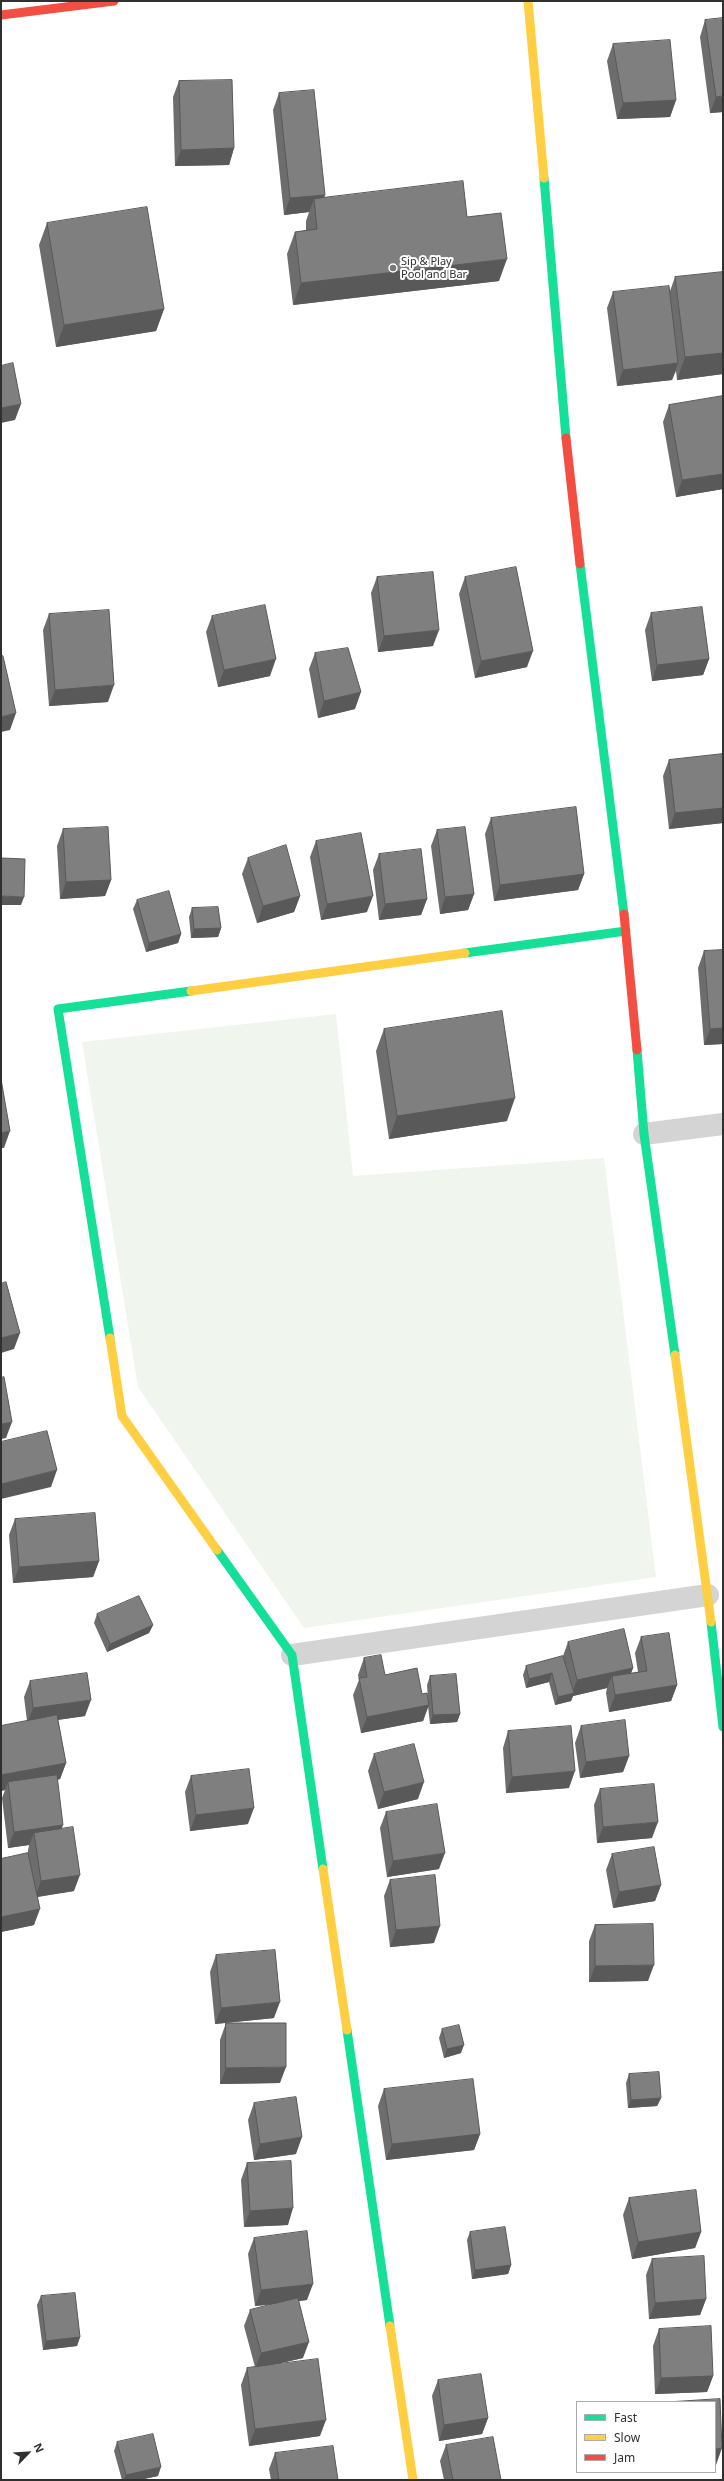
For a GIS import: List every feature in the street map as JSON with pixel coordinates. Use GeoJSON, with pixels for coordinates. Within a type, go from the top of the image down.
{"type":"FeatureCollection","features":[{"type":"Feature","properties":{"kind":"street"},"geometry":{"type":"LineString","coordinates":[[1,15],[114,1]]}},
{"type":"Feature","properties":{"kind":"street"},"geometry":{"type":"LineString","coordinates":[[528,1],[572,513],[626,931],[644,1134],[708,1596],[723,1727]]}},
{"type":"Feature","properties":{"kind":"street"},"geometry":{"type":"LineString","coordinates":[[413,2480],[292,1655],[122,1416],[58,1009],[626,931]]}},
{"type":"Feature","properties":{"kind":"street"},"geometry":{"type":"LineString","coordinates":[[644,1134],[723,1124]]}},
{"type":"Feature","properties":{"kind":"street"},"geometry":{"type":"LineString","coordinates":[[292,1655],[708,1596]]}},
{"type":"Feature","properties":{"kind":"shaded area"},"geometry":{"type":"Polygon","coordinates":[[[336,1014],[353,1176],[604,1158],[656,1577],[304,1628],[138,1387],[82,1042],[336,1014]]]}},
{"type":"Feature","properties":{"kind":"building"},"geometry":{"type":"Polygon","coordinates":[[[723,18],[723,96],[716,97],[705,20],[723,18]]]}},
{"type":"Feature","properties":{"kind":"building"},"geometry":{"type":"Polygon","coordinates":[[[670,40],[676,100],[623,103],[613,44],[670,40]]]}},
{"type":"Feature","properties":{"kind":"building"},"geometry":{"type":"Polygon","coordinates":[[[232,80],[234,148],[181,150],[179,81],[232,80]]]}},
{"type":"Feature","properties":{"kind":"building"},"geometry":{"type":"Polygon","coordinates":[[[314,90],[325,195],[290,198],[279,93],[314,90]]]}},
{"type":"Feature","properties":{"kind":"building","name":"Sip & Play Pool and Bar"},"geometry":{"type":"Polygon","coordinates":[[[463,181],[467,217],[501,213],[507,259],[301,283],[295,232],[317,229],[314,199],[463,181]]]}},
{"type":"Feature","properties":{"kind":"building"},"geometry":{"type":"Polygon","coordinates":[[[147,207],[164,309],[64,325],[47,223],[147,207]]]}},
{"type":"Feature","properties":{"kind":"building"},"geometry":{"type":"Polygon","coordinates":[[[723,272],[723,353],[685,357],[675,277],[723,272]]]}},
{"type":"Feature","properties":{"kind":"building"},"geometry":{"type":"Polygon","coordinates":[[[669,286],[678,363],[623,370],[613,292],[669,286]]]}},
{"type":"Feature","properties":{"kind":"building"},"geometry":{"type":"Polygon","coordinates":[[[13,363],[21,404],[1,408],[1,366],[13,363]]]}},
{"type":"Feature","properties":{"kind":"building"},"geometry":{"type":"Polygon","coordinates":[[[723,396],[723,474],[682,480],[669,405],[723,396]]]}},
{"type":"Feature","properties":{"kind":"building"},"geometry":{"type":"Polygon","coordinates":[[[516,567],[533,651],[481,661],[465,577],[516,567]]]}},
{"type":"Feature","properties":{"kind":"building"},"geometry":{"type":"Polygon","coordinates":[[[433,572],[439,630],[384,636],[377,577],[433,572]]]}},
{"type":"Feature","properties":{"kind":"building"},"geometry":{"type":"Polygon","coordinates":[[[265,605],[276,659],[224,670],[212,616],[265,605]]]}},
{"type":"Feature","properties":{"kind":"building"},"geometry":{"type":"Polygon","coordinates":[[[702,607],[709,659],[657,665],[651,613],[702,607]]]}},
{"type":"Feature","properties":{"kind":"building"},"geometry":{"type":"Polygon","coordinates":[[[109,610],[114,685],[55,690],[49,614],[109,610]]]}},
{"type":"Feature","properties":{"kind":"building"},"geometry":{"type":"Polygon","coordinates":[[[348,648],[361,692],[324,701],[315,653],[348,648]]]}},
{"type":"Feature","properties":{"kind":"building"},"geometry":{"type":"Polygon","coordinates":[[[3,656],[16,713],[1,717],[1,657],[3,656]]]}},
{"type":"Feature","properties":{"kind":"building"},"geometry":{"type":"Polygon","coordinates":[[[723,754],[723,808],[675,813],[669,760],[723,754]]]}},
{"type":"Feature","properties":{"kind":"building"},"geometry":{"type":"Polygon","coordinates":[[[576,807],[584,874],[500,885],[491,818],[576,807]]]}},
{"type":"Feature","properties":{"kind":"building"},"geometry":{"type":"Polygon","coordinates":[[[108,827],[111,880],[66,882],[63,829],[108,827]]]}},
{"type":"Feature","properties":{"kind":"building"},"geometry":{"type":"Polygon","coordinates":[[[465,827],[474,894],[445,897],[437,830],[465,827]]]}},
{"type":"Feature","properties":{"kind":"building"},"geometry":{"type":"Polygon","coordinates":[[[361,833],[373,896],[327,904],[316,841],[361,833]]]}},
{"type":"Feature","properties":{"kind":"building"},"geometry":{"type":"Polygon","coordinates":[[[286,845],[300,896],[263,906],[248,858],[286,845]]]}},
{"type":"Feature","properties":{"kind":"building"},"geometry":{"type":"Polygon","coordinates":[[[421,849],[427,899],[385,904],[379,854],[421,849]]]}},
{"type":"Feature","properties":{"kind":"building"},"geometry":{"type":"Polygon","coordinates":[[[1,858],[25,859],[24,897],[1,896],[1,858]]]}},
{"type":"Feature","properties":{"kind":"building"},"geometry":{"type":"Polygon","coordinates":[[[169,891],[181,934],[149,943],[137,900],[169,891]]]}},
{"type":"Feature","properties":{"kind":"building"},"geometry":{"type":"Polygon","coordinates":[[[218,907],[221,928],[194,929],[192,908],[218,907]]]}},
{"type":"Feature","properties":{"kind":"building"},"geometry":{"type":"Polygon","coordinates":[[[723,950],[723,1028],[710,1029],[704,951],[723,950]]]}},
{"type":"Feature","properties":{"kind":"building"},"geometry":{"type":"Polygon","coordinates":[[[502,1011],[515,1098],[397,1116],[384,1029],[502,1011]]]}},
{"type":"Feature","properties":{"kind":"building"},"geometry":{"type":"Polygon","coordinates":[[[1,1079],[10,1131],[1,1133],[1,1079]]]}},
{"type":"Feature","properties":{"kind":"building"},"geometry":{"type":"Polygon","coordinates":[[[6,1282],[20,1333],[1,1338],[1,1284],[6,1282]]]}},
{"type":"Feature","properties":{"kind":"building"},"geometry":{"type":"Polygon","coordinates":[[[4,1377],[12,1422],[1,1424],[1,1378],[4,1377]]]}},
{"type":"Feature","properties":{"kind":"building"},"geometry":{"type":"Polygon","coordinates":[[[47,1431],[57,1470],[1,1484],[1,1442],[47,1431]]]}},
{"type":"Feature","properties":{"kind":"building"},"geometry":{"type":"Polygon","coordinates":[[[95,1513],[99,1561],[19,1567],[15,1519],[95,1513]]]}},
{"type":"Feature","properties":{"kind":"building"},"geometry":{"type":"Polygon","coordinates":[[[139,1596],[153,1625],[110,1644],[97,1614],[139,1596]]]}},
{"type":"Feature","properties":{"kind":"building"},"geometry":{"type":"Polygon","coordinates":[[[624,1629],[633,1668],[577,1680],[568,1642],[624,1629]]]}},
{"type":"Feature","properties":{"kind":"building"},"geometry":{"type":"Polygon","coordinates":[[[669,1633],[677,1685],[615,1695],[612,1676],[647,1671],[641,1637],[669,1633]]]}},
{"type":"Feature","properties":{"kind":"building"},"geometry":{"type":"Polygon","coordinates":[[[381,1655],[385,1675],[417,1668],[422,1694],[427,1693],[429,1705],[367,1717],[359,1678],[367,1677],[364,1658],[381,1655]]]}},
{"type":"Feature","properties":{"kind":"building"},"geometry":{"type":"Polygon","coordinates":[[[563,1656],[574,1693],[558,1697],[552,1673],[529,1679],[526,1666],[563,1656]]]}},
{"type":"Feature","properties":{"kind":"building"},"geometry":{"type":"Polygon","coordinates":[[[87,1673],[91,1700],[33,1708],[30,1681],[87,1673]]]}},
{"type":"Feature","properties":{"kind":"building"},"geometry":{"type":"Polygon","coordinates":[[[456,1674],[460,1714],[433,1715],[430,1676],[456,1674]]]}},
{"type":"Feature","properties":{"kind":"building"},"geometry":{"type":"Polygon","coordinates":[[[57,1715],[66,1763],[1,1775],[1,1726],[57,1715]]]}},
{"type":"Feature","properties":{"kind":"building"},"geometry":{"type":"Polygon","coordinates":[[[625,1720],[629,1756],[586,1762],[581,1726],[625,1720]]]}},
{"type":"Feature","properties":{"kind":"building"},"geometry":{"type":"Polygon","coordinates":[[[571,1726],[575,1771],[512,1777],[508,1731],[571,1726]]]}},
{"type":"Feature","properties":{"kind":"building"},"geometry":{"type":"Polygon","coordinates":[[[414,1744],[424,1782],[384,1792],[374,1754],[414,1744]]]}},
{"type":"Feature","properties":{"kind":"building"},"geometry":{"type":"Polygon","coordinates":[[[249,1769],[254,1808],[196,1815],[191,1776],[249,1769]]]}},
{"type":"Feature","properties":{"kind":"building"},"geometry":{"type":"Polygon","coordinates":[[[57,1775],[63,1825],[14,1832],[8,1782],[57,1775]]]}},
{"type":"Feature","properties":{"kind":"building"},"geometry":{"type":"Polygon","coordinates":[[[654,1784],[658,1822],[603,1827],[600,1789],[654,1784]]]}},
{"type":"Feature","properties":{"kind":"building"},"geometry":{"type":"Polygon","coordinates":[[[437,1804],[445,1853],[393,1861],[386,1812],[437,1804]]]}},
{"type":"Feature","properties":{"kind":"building"},"geometry":{"type":"Polygon","coordinates":[[[73,1827],[80,1875],[41,1881],[34,1833],[73,1827]]]}},
{"type":"Feature","properties":{"kind":"building"},"geometry":{"type":"Polygon","coordinates":[[[654,1847],[661,1885],[619,1892],[612,1854],[654,1847]]]}},
{"type":"Feature","properties":{"kind":"building"},"geometry":{"type":"Polygon","coordinates":[[[28,1853],[40,1909],[1,1917],[1,1859],[28,1853]]]}},
{"type":"Feature","properties":{"kind":"building"},"geometry":{"type":"Polygon","coordinates":[[[435,1875],[440,1926],[396,1930],[390,1880],[435,1875]]]}},
{"type":"Feature","properties":{"kind":"building"},"geometry":{"type":"Polygon","coordinates":[[[653,1924],[654,1965],[595,1966],[595,1925],[653,1924]]]}},
{"type":"Feature","properties":{"kind":"building"},"geometry":{"type":"Polygon","coordinates":[[[275,1950],[280,2002],[221,2008],[216,1955],[275,1950]]]}},
{"type":"Feature","properties":{"kind":"building"},"geometry":{"type":"Polygon","coordinates":[[[226,2023],[286,2023],[286,2067],[226,2068],[226,2023]]]}},
{"type":"Feature","properties":{"kind":"building"},"geometry":{"type":"Polygon","coordinates":[[[459,2025],[464,2045],[447,2049],[442,2029],[459,2025]]]}},
{"type":"Feature","properties":{"kind":"building"},"geometry":{"type":"Polygon","coordinates":[[[659,2072],[661,2098],[631,2100],[629,2074],[659,2072]]]}},
{"type":"Feature","properties":{"kind":"building"},"geometry":{"type":"Polygon","coordinates":[[[473,2079],[480,2134],[392,2144],[384,2089],[473,2079]]]}},
{"type":"Feature","properties":{"kind":"building"},"geometry":{"type":"Polygon","coordinates":[[[296,2097],[302,2137],[260,2144],[254,2103],[296,2097]]]}},
{"type":"Feature","properties":{"kind":"building"},"geometry":{"type":"Polygon","coordinates":[[[291,2161],[293,2208],[250,2211],[247,2163],[291,2161]]]}},
{"type":"Feature","properties":{"kind":"building"},"geometry":{"type":"Polygon","coordinates":[[[696,2190],[701,2232],[638,2242],[629,2198],[696,2190]]]}},
{"type":"Feature","properties":{"kind":"building"},"geometry":{"type":"Polygon","coordinates":[[[505,2227],[511,2265],[475,2270],[470,2232],[505,2227]]]}},
{"type":"Feature","properties":{"kind":"building"},"geometry":{"type":"Polygon","coordinates":[[[307,2231],[313,2284],[261,2290],[254,2238],[307,2231]]]}},
{"type":"Feature","properties":{"kind":"building"},"geometry":{"type":"Polygon","coordinates":[[[704,2256],[706,2299],[655,2303],[652,2259],[704,2256]]]}},
{"type":"Feature","properties":{"kind":"building"},"geometry":{"type":"Polygon","coordinates":[[[75,2293],[80,2337],[46,2341],[41,2296],[75,2293]]]}},
{"type":"Feature","properties":{"kind":"building"},"geometry":{"type":"Polygon","coordinates":[[[298,2298],[309,2342],[261,2353],[250,2310],[298,2298]]]}},
{"type":"Feature","properties":{"kind":"building"},"geometry":{"type":"Polygon","coordinates":[[[711,2326],[713,2376],[661,2378],[659,2329],[711,2326]]]}},
{"type":"Feature","properties":{"kind":"building"},"geometry":{"type":"Polygon","coordinates":[[[318,2359],[326,2420],[255,2429],[247,2368],[318,2359]]]}},
{"type":"Feature","properties":{"kind":"building"},"geometry":{"type":"Polygon","coordinates":[[[481,2374],[488,2418],[444,2425],[438,2380],[481,2374]]]}},
{"type":"Feature","properties":{"kind":"building"},"geometry":{"type":"Polygon","coordinates":[[[720,2399],[722,2448],[716,2449],[716,2401],[685,2401],[720,2399]]]}},
{"type":"Feature","properties":{"kind":"building"},"geometry":{"type":"Polygon","coordinates":[[[153,2434],[161,2467],[126,2475],[117,2442],[153,2434]]]}},
{"type":"Feature","properties":{"kind":"building"},"geometry":{"type":"Polygon","coordinates":[[[493,2437],[501,2480],[453,2480],[446,2445],[493,2437]]]}},
{"type":"Feature","properties":{"kind":"building"},"geometry":{"type":"Polygon","coordinates":[[[333,2446],[338,2480],[279,2480],[275,2453],[333,2446]]]}},
{"type":"Feature","properties":{"kind":"traffic: fast"},"geometry":{"type":"LineString","coordinates":[[544,178],[566,438]]}},
{"type":"Feature","properties":{"kind":"traffic: fast"},"geometry":{"type":"LineString","coordinates":[[580,564],[624,914]]}},
{"type":"Feature","properties":{"kind":"traffic: fast"},"geometry":{"type":"LineString","coordinates":[[465,953],[626,931]]}},
{"type":"Feature","properties":{"kind":"traffic: fast"},"geometry":{"type":"LineString","coordinates":[[110,1338],[58,1009],[191,991]]}},
{"type":"Feature","properties":{"kind":"traffic: fast"},"geometry":{"type":"LineString","coordinates":[[637,1050],[644,1134],[675,1355]]}},
{"type":"Feature","properties":{"kind":"traffic: fast"},"geometry":{"type":"LineString","coordinates":[[217,1550],[292,1655],[323,1869]]}},
{"type":"Feature","properties":{"kind":"traffic: fast"},"geometry":{"type":"LineString","coordinates":[[711,1622],[723,1727]]}},
{"type":"Feature","properties":{"kind":"traffic: fast"},"geometry":{"type":"LineString","coordinates":[[347,2030],[390,2326]]}},
{"type":"Feature","properties":{"kind":"traffic: slow"},"geometry":{"type":"LineString","coordinates":[[528,1],[544,178]]}},
{"type":"Feature","properties":{"kind":"traffic: slow"},"geometry":{"type":"LineString","coordinates":[[191,991],[465,953]]}},
{"type":"Feature","properties":{"kind":"traffic: slow"},"geometry":{"type":"LineString","coordinates":[[110,1338],[122,1416],[217,1550]]}},
{"type":"Feature","properties":{"kind":"traffic: slow"},"geometry":{"type":"LineString","coordinates":[[675,1355],[711,1622]]}},
{"type":"Feature","properties":{"kind":"traffic: slow"},"geometry":{"type":"LineString","coordinates":[[323,1869],[347,2030]]}},
{"type":"Feature","properties":{"kind":"traffic: slow"},"geometry":{"type":"LineString","coordinates":[[390,2326],[413,2480]]}},
{"type":"Feature","properties":{"kind":"traffic: jam"},"geometry":{"type":"LineString","coordinates":[[1,15],[114,1]]}},
{"type":"Feature","properties":{"kind":"traffic: jam"},"geometry":{"type":"LineString","coordinates":[[566,438],[580,564]]}},
{"type":"Feature","properties":{"kind":"traffic: jam"},"geometry":{"type":"LineString","coordinates":[[624,914],[637,1050]]}},
{"type":"Feature","properties":{"kind":"place","name":"Sip & Play Pool and Bar"},"geometry":{"type":"Point","coordinates":[393,268]}}]}
